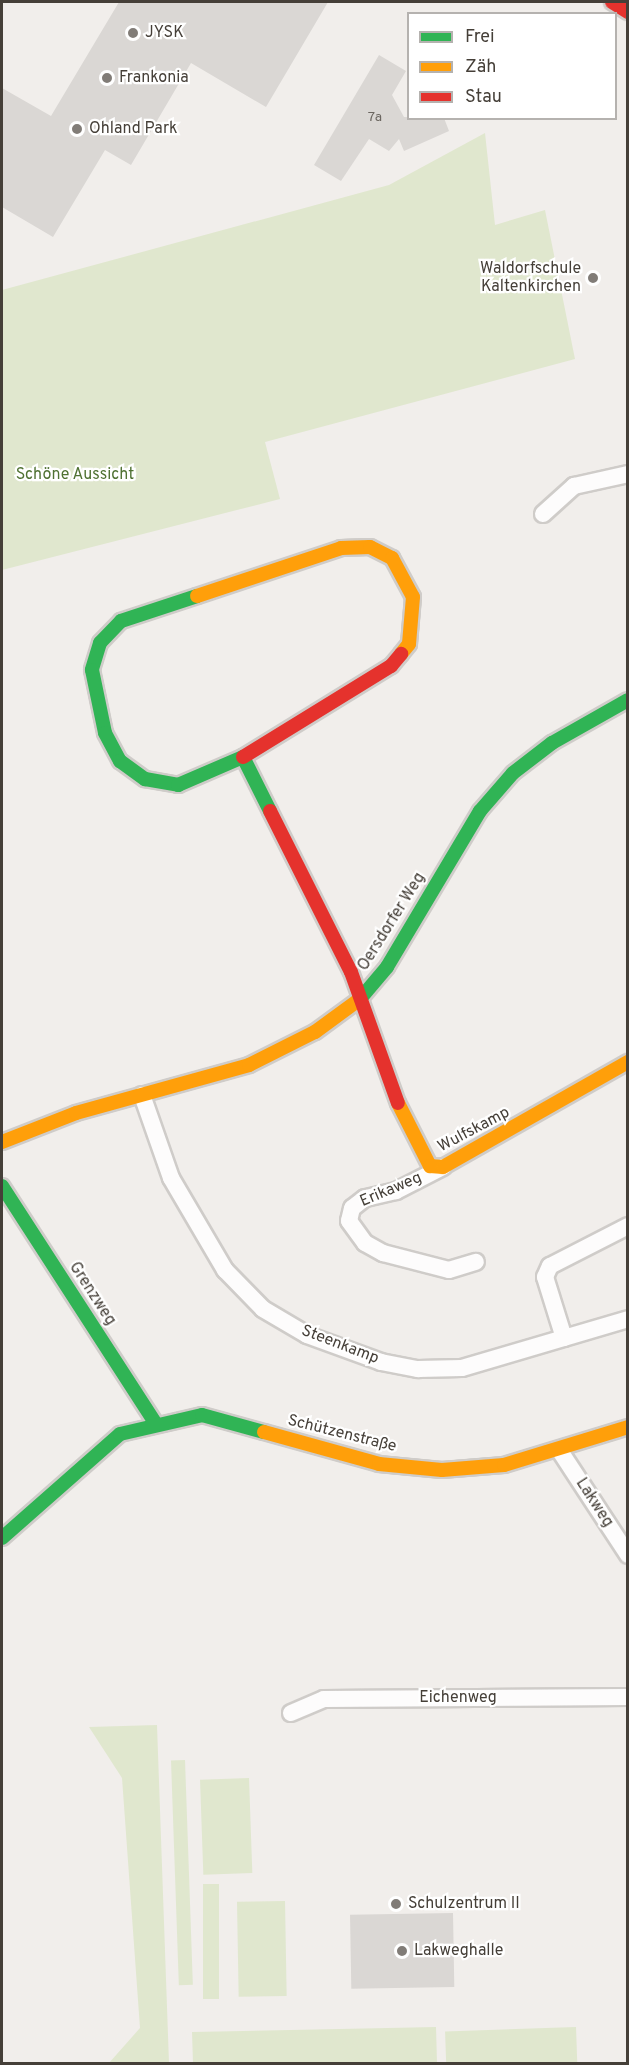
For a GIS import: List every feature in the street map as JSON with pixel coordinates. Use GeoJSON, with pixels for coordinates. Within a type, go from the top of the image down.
{"type":"FeatureCollection","features":[{"type":"Feature","properties":{"kind":"street"},"geometry":{"type":"LineString","coordinates":[[612,2],[627,12]]}},
{"type":"Feature","properties":{"kind":"street"},"geometry":{"type":"LineString","coordinates":[[543,514],[574,486],[627,474]]}},
{"type":"Feature","properties":{"kind":"street"},"geometry":{"type":"LineString","coordinates":[[370,547],[392,558],[412,597],[409,644],[391,666],[243,757],[178,784],[145,779],[120,761],[96,704],[92,670],[100,643],[120,621],[341,548],[370,547]]}},
{"type":"Feature","properties":{"kind":"street","name":"Oersdorfer Weg"},"geometry":{"type":"LineString","coordinates":[[2,1142],[142,1095],[262,1060],[315,1032],[362,997],[387,967],[480,812],[513,773],[552,742],[627,700]]}},
{"type":"Feature","properties":{"kind":"street"},"geometry":{"type":"LineString","coordinates":[[243,757],[362,997]]}},
{"type":"Feature","properties":{"kind":"street","name":"Wulfskamp"},"geometry":{"type":"LineString","coordinates":[[362,997],[409,1132],[423,1160],[443,1167],[627,1062]]}},
{"type":"Feature","properties":{"kind":"street","name":"Steenkamp"},"geometry":{"type":"LineString","coordinates":[[142,1095],[171,1178],[225,1270],[264,1309],[308,1335],[418,1370],[462,1368],[627,1318]]}},
{"type":"Feature","properties":{"kind":"street","name":"Erikaweg"},"geometry":{"type":"LineString","coordinates":[[443,1167],[396,1191],[365,1198],[352,1208],[349,1221],[364,1243],[383,1253],[449,1270],[476,1262]]}},
{"type":"Feature","properties":{"kind":"street","name":"Grenzweg"},"geometry":{"type":"LineString","coordinates":[[2,1186],[153,1421]]}},
{"type":"Feature","properties":{"kind":"street"},"geometry":{"type":"LineString","coordinates":[[564,1338],[545,1277],[550,1266],[627,1226]]}},
{"type":"Feature","properties":{"kind":"street","name":"Schützenstraße"},"geometry":{"type":"LineString","coordinates":[[153,1421],[202,1415],[380,1464],[442,1470],[504,1465],[560,1451],[627,1427]]}},
{"type":"Feature","properties":{"kind":"street"},"geometry":{"type":"LineString","coordinates":[[2,1538],[91,1455],[153,1421]]}},
{"type":"Feature","properties":{"kind":"street","name":"Lakweg"},"geometry":{"type":"LineString","coordinates":[[560,1451],[627,1555]]}},
{"type":"Feature","properties":{"kind":"street","name":"Eichenweg"},"geometry":{"type":"LineString","coordinates":[[291,1713],[324,1699],[627,1697]]}},
{"type":"Feature","properties":{"kind":"green space","name":"Schöne Aussicht"},"geometry":{"type":"Polygon","coordinates":[[[485,133],[495,225],[545,210],[575,359],[265,442],[280,499],[2,570],[2,290],[389,185],[485,133]]]}},
{"type":"Feature","properties":{"kind":"green space"},"geometry":{"type":"Polygon","coordinates":[[[157,1725],[169,2063],[109,2063],[140,2028],[122,1778],[89,1727],[157,1725]]]}},
{"type":"Feature","properties":{"kind":"green space"},"geometry":{"type":"Polygon","coordinates":[[[171,1760],[185,1760],[193,1985],[179,1985],[171,1760]]]}},
{"type":"Feature","properties":{"kind":"green space"},"geometry":{"type":"Polygon","coordinates":[[[249,1778],[252,1873],[203,1875],[200,1780],[249,1778]]]}},
{"type":"Feature","properties":{"kind":"green space"},"geometry":{"type":"Polygon","coordinates":[[[203,1884],[219,1884],[219,1999],[203,1999],[203,1884]]]}},
{"type":"Feature","properties":{"kind":"green space"},"geometry":{"type":"Polygon","coordinates":[[[285,1901],[287,1996],[239,1997],[237,1902],[285,1901]]]}},
{"type":"Feature","properties":{"kind":"green space"},"geometry":{"type":"Polygon","coordinates":[[[436,2027],[437,2063],[193,2063],[192,2032],[436,2027]]]}},
{"type":"Feature","properties":{"kind":"green space"},"geometry":{"type":"Polygon","coordinates":[[[576,2027],[577,2063],[446,2064],[445,2032],[576,2027]]]}},
{"type":"Feature","properties":{"kind":"building","name":"Ohland Park"},"geometry":{"type":"Polygon","coordinates":[[[119,2],[328,2],[266,107],[191,63],[131,165],[105,150],[53,237],[2,207],[2,88],[51,116],[119,2]]]}},
{"type":"Feature","properties":{"kind":"building"},"geometry":{"type":"Polygon","coordinates":[[[379,55],[406,71],[392,95],[404,117],[407,117],[407,120],[445,120],[449,131],[404,151],[399,139],[389,151],[369,139],[341,181],[314,165],[379,55]]]}},
{"type":"Feature","properties":{"kind":"building","name":"Lakweghalle"},"geometry":{"type":"Polygon","coordinates":[[[453,1913],[454,1987],[351,1989],[350,1915],[453,1913]]]}},
{"type":"Feature","properties":{"kind":"traffic: fast"},"geometry":{"type":"LineString","coordinates":[[197,596],[121,621],[100,643],[92,670],[105,733],[120,761],[145,779],[178,785],[243,757],[270,811]]}},
{"type":"Feature","properties":{"kind":"traffic: fast"},"geometry":{"type":"LineString","coordinates":[[360,999],[387,967],[480,811],[513,773],[552,743],[628,700]]}},
{"type":"Feature","properties":{"kind":"traffic: fast"},"geometry":{"type":"LineString","coordinates":[[2,1186],[154,1421]]}},
{"type":"Feature","properties":{"kind":"traffic: fast"},"geometry":{"type":"LineString","coordinates":[[2,1538],[120,1434],[202,1415],[264,1432]]}},
{"type":"Feature","properties":{"kind":"traffic: slow"},"geometry":{"type":"LineString","coordinates":[[197,596],[341,548],[370,547],[392,558],[413,597],[409,644],[401,654]]}},
{"type":"Feature","properties":{"kind":"traffic: slow"},"geometry":{"type":"LineString","coordinates":[[2,1142],[76,1113],[249,1065],[315,1032],[360,999]]}},
{"type":"Feature","properties":{"kind":"traffic: slow"},"geometry":{"type":"LineString","coordinates":[[398,1103],[430,1166],[443,1167],[628,1062]]}},
{"type":"Feature","properties":{"kind":"traffic: slow"},"geometry":{"type":"LineString","coordinates":[[264,1432],[379,1464],[442,1470],[504,1465],[628,1427]]}},
{"type":"Feature","properties":{"kind":"traffic: jam"},"geometry":{"type":"LineString","coordinates":[[612,2],[628,12]]}},
{"type":"Feature","properties":{"kind":"traffic: jam"},"geometry":{"type":"LineString","coordinates":[[243,757],[391,666],[401,654]]}},
{"type":"Feature","properties":{"kind":"traffic: jam"},"geometry":{"type":"LineString","coordinates":[[270,811],[351,972],[398,1103]]}},
{"type":"Feature","properties":{"kind":"place","name":"JYSK"},"geometry":{"type":"Point","coordinates":[133,33]}},
{"type":"Feature","properties":{"kind":"place","name":"Frankonia"},"geometry":{"type":"Point","coordinates":[107,78]}},
{"type":"Feature","properties":{"kind":"place","name":"Ohland Park"},"geometry":{"type":"Point","coordinates":[77,129]}},
{"type":"Feature","properties":{"kind":"place","name":"Waldorfschule Kaltenkirchen"},"geometry":{"type":"Point","coordinates":[593,278]}},
{"type":"Feature","properties":{"kind":"place","name":"Schulzentrum II"},"geometry":{"type":"Point","coordinates":[396,1904]}},
{"type":"Feature","properties":{"kind":"place","name":"Lakweghalle"},"geometry":{"type":"Point","coordinates":[402,1951]}}]}
